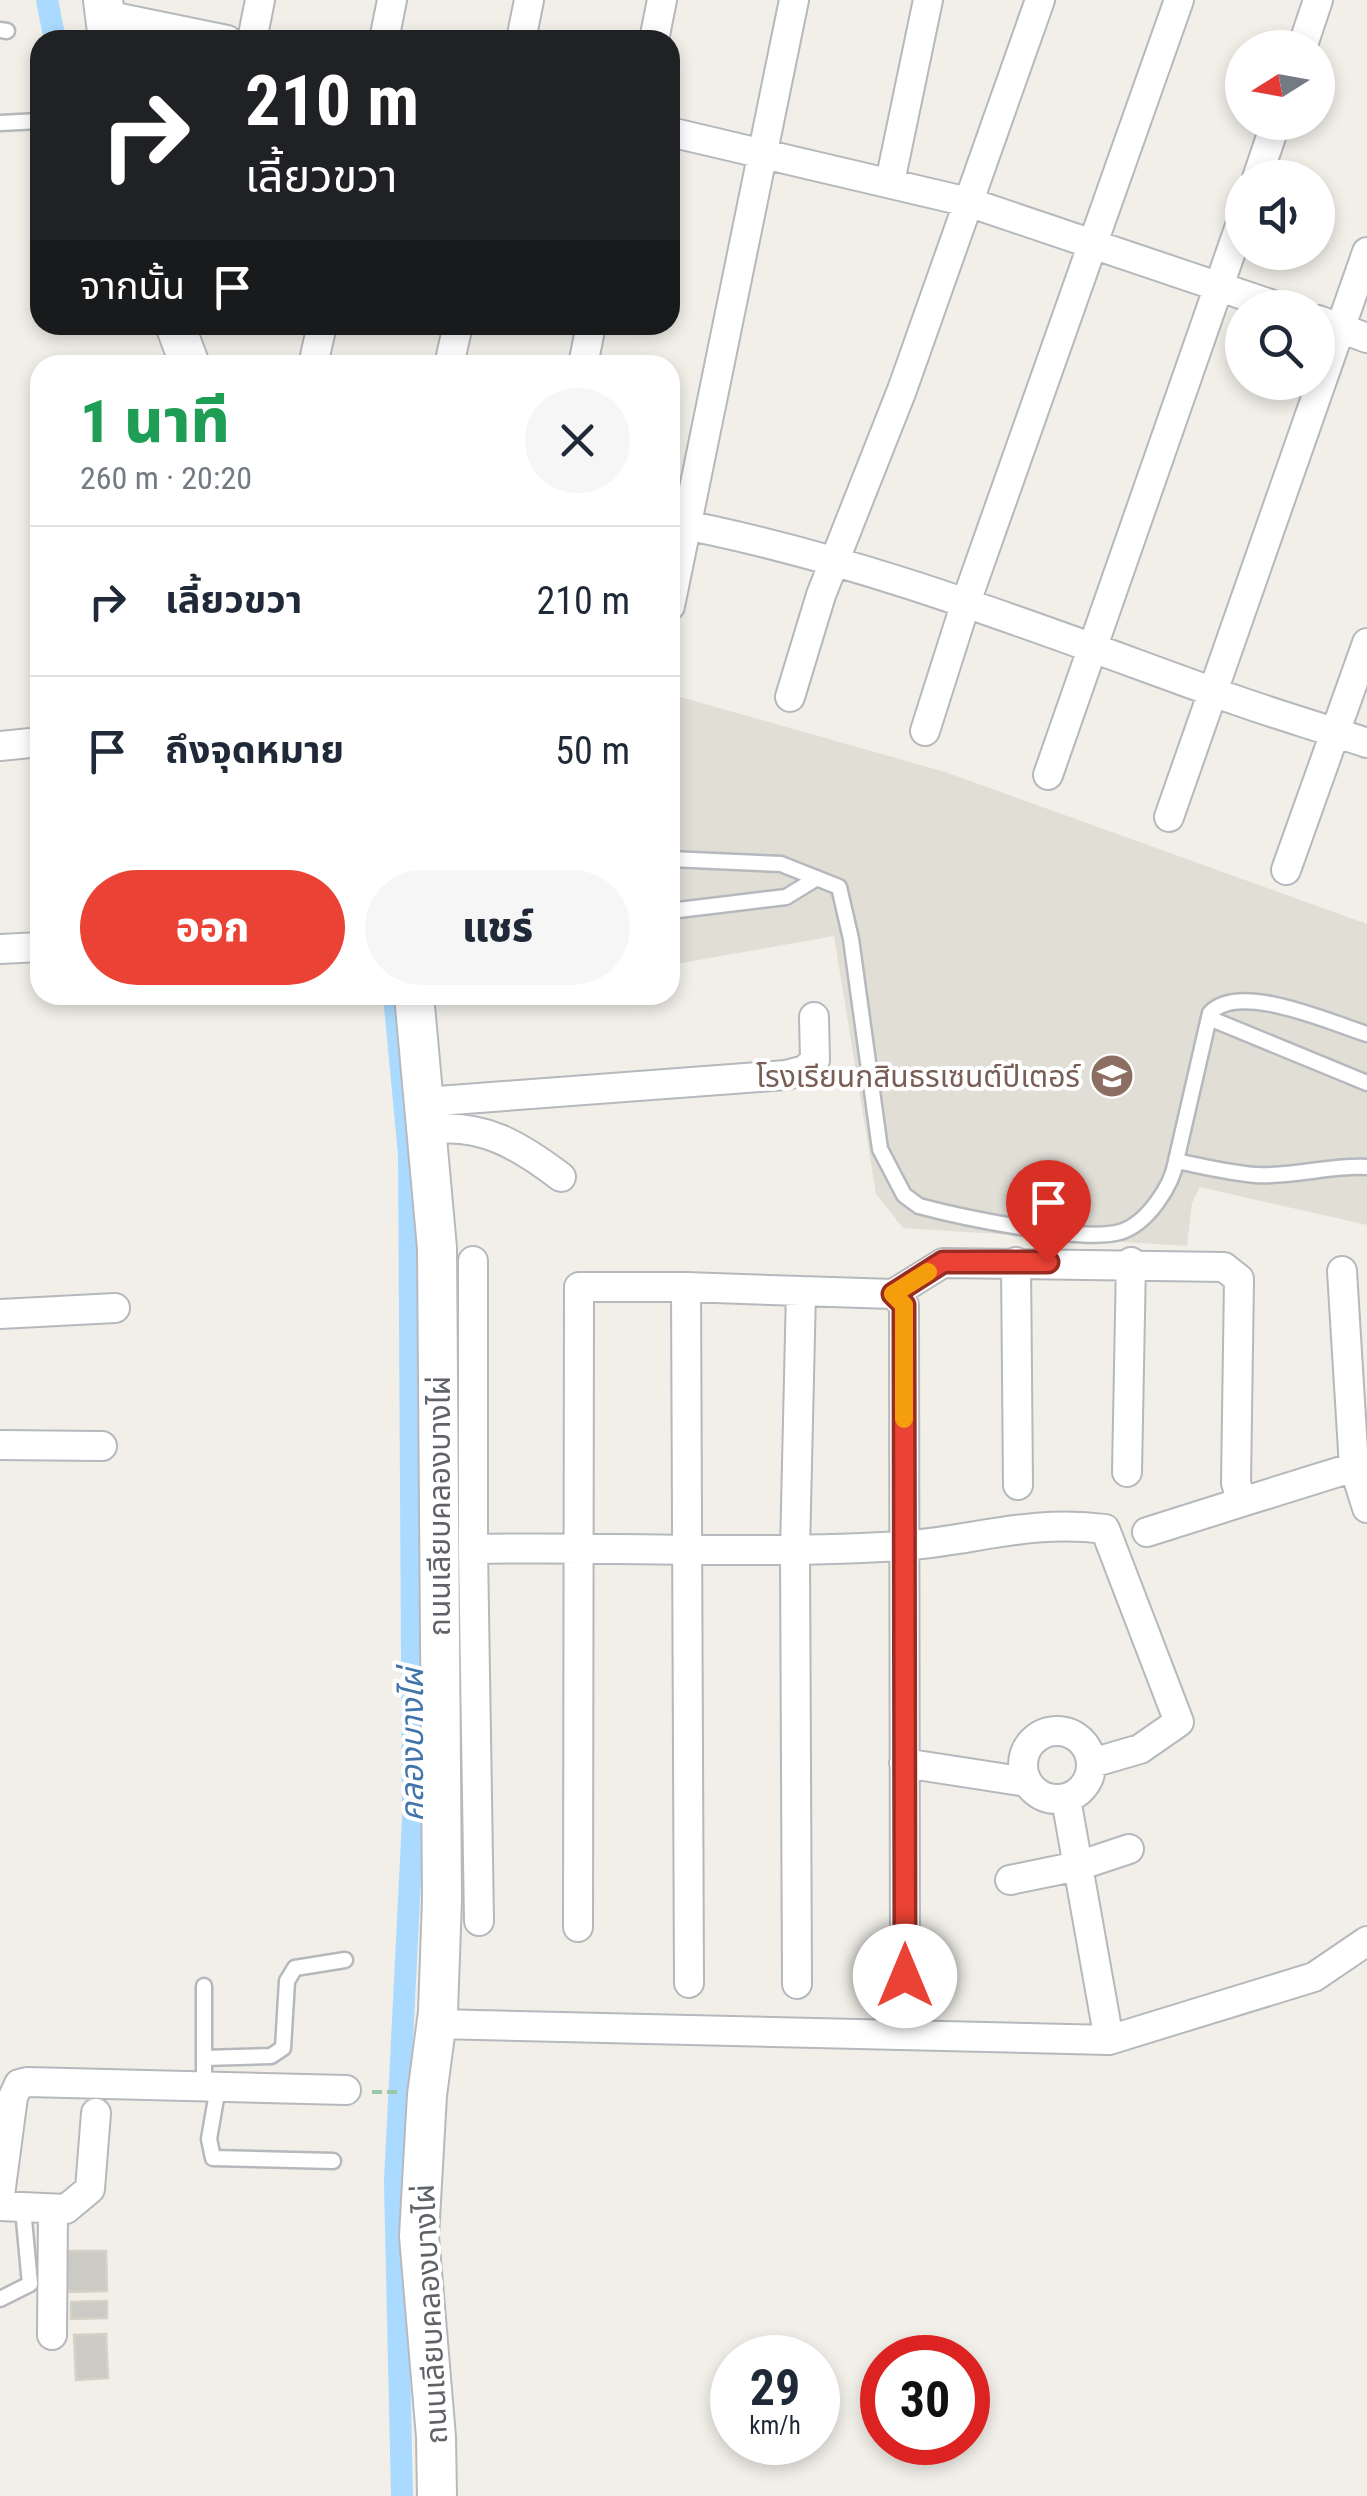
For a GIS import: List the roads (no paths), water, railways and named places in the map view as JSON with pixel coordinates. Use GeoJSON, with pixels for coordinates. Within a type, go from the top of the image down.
{"type":"FeatureCollection","features":[{"type":"Feature","properties":{"kind":"street"},"geometry":{"type":"LineString","coordinates":[[254,30],[260,0]]}},
{"type":"Feature","properties":{"kind":"street"},"geometry":{"type":"LineString","coordinates":[[386,30],[392,0]]}},
{"type":"Feature","properties":{"kind":"street"},"geometry":{"type":"LineString","coordinates":[[523,30],[529,0]]}},
{"type":"Feature","properties":{"kind":"street"},"geometry":{"type":"LineString","coordinates":[[656,30],[662,0]]}},
{"type":"Feature","properties":{"kind":"street"},"geometry":{"type":"LineString","coordinates":[[680,515],[794,0]]}},
{"type":"Feature","properties":{"kind":"street"},"geometry":{"type":"LineString","coordinates":[[890,182],[928,0]]}},
{"type":"Feature","properties":{"kind":"street"},"geometry":{"type":"LineString","coordinates":[[790,696],[816,609],[838,561],[1040,0]]}},
{"type":"Feature","properties":{"kind":"street"},"geometry":{"type":"LineString","coordinates":[[925,732],[966,602],[1179,0]]}},
{"type":"Feature","properties":{"kind":"street"},"geometry":{"type":"LineString","coordinates":[[1308,30],[1318,0]]}},
{"type":"Feature","properties":{"kind":"street"},"geometry":{"type":"LineString","coordinates":[[105,18],[172,30]]}},
{"type":"Feature","properties":{"kind":"street"},"geometry":{"type":"LineString","coordinates":[[680,134],[968,202],[1231,290]]}},
{"type":"Feature","properties":{"kind":"street"},"geometry":{"type":"LineString","coordinates":[[1335,313],[1367,252]]}},
{"type":"Feature","properties":{"kind":"street"},"geometry":{"type":"LineString","coordinates":[[1048,775],[1089,646],[1225,270]]}},
{"type":"Feature","properties":{"kind":"street"},"geometry":{"type":"LineString","coordinates":[[1335,326],[1367,338]]}},
{"type":"Feature","properties":{"kind":"street"},"geometry":{"type":"LineString","coordinates":[[1169,817],[1213,692],[1305,400]]}},
{"type":"Feature","properties":{"kind":"street"},"geometry":{"type":"LineString","coordinates":[[680,524],[838,561],[1367,743]]}},
{"type":"Feature","properties":{"kind":"street"},"geometry":{"type":"LineString","coordinates":[[1286,870],[1367,643]]}},
{"type":"Feature","properties":{"kind":"street"},"geometry":{"type":"LineString","coordinates":[[0,746],[30,743]]}},
{"type":"Feature","properties":{"kind":"street"},"geometry":{"type":"LineString","coordinates":[[0,949],[30,948]]}},
{"type":"Feature","properties":{"kind":"street","name":"ถนนเลียบคลองบางไผ่"},"geometry":{"type":"LineString","coordinates":[[415,1005],[437,1248],[442,1899],[420,2236],[437,2496]]}},
{"type":"Feature","properties":{"kind":"street"},"geometry":{"type":"LineString","coordinates":[[426,1116],[786,1075],[805,1070],[815,1060],[814,1017]]}},
{"type":"Feature","properties":{"kind":"street"},"geometry":{"type":"LineString","coordinates":[[426,1116],[485,1131],[527,1151],[561,1177]]}},
{"type":"Feature","properties":{"kind":"street"},"geometry":{"type":"LineString","coordinates":[[472,1260],[479,1921]]}},
{"type":"Feature","properties":{"kind":"street"},"geometry":{"type":"LineString","coordinates":[[578,1927],[580,1287],[893,1294],[943,1262],[1224,1266],[1238,1279],[1236,1483],[1242,1502]]}},
{"type":"Feature","properties":{"kind":"street"},"geometry":{"type":"LineString","coordinates":[[1016,1262],[1018,1485]]}},
{"type":"Feature","properties":{"kind":"street"},"geometry":{"type":"LineString","coordinates":[[1127,1472],[1131,1262]]}},
{"type":"Feature","properties":{"kind":"street"},"geometry":{"type":"LineString","coordinates":[[1342,1271],[1367,1508]]}},
{"type":"Feature","properties":{"kind":"street"},"geometry":{"type":"LineString","coordinates":[[686,1288],[689,1983]]}},
{"type":"Feature","properties":{"kind":"street"},"geometry":{"type":"LineString","coordinates":[[797,1984],[796,1550],[801,1291]]}},
{"type":"Feature","properties":{"kind":"street"},"geometry":{"type":"LineString","coordinates":[[893,1294],[904,1305],[905,1976]]}},
{"type":"Feature","properties":{"kind":"street"},"geometry":{"type":"LineString","coordinates":[[0,1314],[116,1308]]}},
{"type":"Feature","properties":{"kind":"street"},"geometry":{"type":"LineString","coordinates":[[0,1446],[102,1446]]}},
{"type":"Feature","properties":{"kind":"street"},"geometry":{"type":"LineString","coordinates":[[1148,1532],[1361,1465]]}},
{"type":"Feature","properties":{"kind":"street"},"geometry":{"type":"LineString","coordinates":[[473,1550],[686,1546],[796,1550],[904,1546],[1058,1523],[1105,1529],[1179,1722],[1140,1748],[1092,1762]]}},
{"type":"Feature","properties":{"kind":"street"},"geometry":{"type":"LineString","coordinates":[[1050,1731],[1072,1734],[1082,1741],[1092,1762],[1085,1786],[1066,1799],[1042,1796],[1027,1782],[1023,1771],[1026,1750],[1050,1731]]}},
{"type":"Feature","properties":{"kind":"street"},"geometry":{"type":"LineString","coordinates":[[904,1764],[1027,1782]]}},
{"type":"Feature","properties":{"kind":"street"},"geometry":{"type":"LineString","coordinates":[[1066,1799],[1109,2040]]}},
{"type":"Feature","properties":{"kind":"street"},"geometry":{"type":"LineString","coordinates":[[1010,1880],[1078,1866],[1130,1849]]}},
{"type":"Feature","properties":{"kind":"street"},"geometry":{"type":"LineString","coordinates":[[436,2024],[1109,2040],[1314,1977],[1367,1940]]}},
{"type":"Feature","properties":{"kind":"street"},"geometry":{"type":"LineString","coordinates":[[96,2113],[90,2189],[66,2209],[52,2211],[8,2203],[4,2128],[20,2084],[209,2077],[360,2091]]}},
{"type":"Feature","properties":{"kind":"street"},"geometry":{"type":"LineString","coordinates":[[52,2211],[52,2334]]}},
{"type":"Feature","properties":{"kind":"lane"},"geometry":{"type":"LineString","coordinates":[[0,123],[30,121]]}},
{"type":"Feature","properties":{"kind":"lane"},"geometry":{"type":"LineString","coordinates":[[680,859],[781,864],[839,888],[880,1148],[904,1195],[920,1206],[950,1214],[1066,1231],[1118,1233],[1146,1214],[1173,1178],[1209,1018],[1217,1006],[1262,1000],[1367,1034]]}},
{"type":"Feature","properties":{"kind":"lane"},"geometry":{"type":"LineString","coordinates":[[680,910],[786,897],[817,878]]}},
{"type":"Feature","properties":{"kind":"lane"},"geometry":{"type":"LineString","coordinates":[[1209,1018],[1367,1083]]}},
{"type":"Feature","properties":{"kind":"lane"},"geometry":{"type":"LineString","coordinates":[[1176,1161],[1255,1175],[1296,1174],[1332,1165],[1367,1167]]}},
{"type":"Feature","properties":{"kind":"lane"},"geometry":{"type":"LineString","coordinates":[[209,2077],[271,2056],[283,2048],[287,1981],[295,1968],[345,1960]]}},
{"type":"Feature","properties":{"kind":"lane"},"geometry":{"type":"LineString","coordinates":[[204,1986],[209,2139],[213,2158],[333,2161]]}},
{"type":"Feature","properties":{"kind":"lane"},"geometry":{"type":"LineString","coordinates":[[0,2299],[30,2284],[8,2203]]}},
{"type":"Feature","properties":{"kind":"waterway","name":"คลองบางไผ่"},"geometry":{"type":"LineString","coordinates":[[47,0],[53,30]]}},
{"type":"Feature","properties":{"kind":"waterway","name":"คลองบางไผ่"},"geometry":{"type":"LineString","coordinates":[[395,1005],[409,1155],[413,1819],[395,2182],[402,2496]]}},
{"type":"Feature","properties":{"kind":"place","name":"โรงเรียนกสินธรเซนต์ปีเตอร์"},"geometry":{"type":"Point","coordinates":[1112,1076]}}]}
